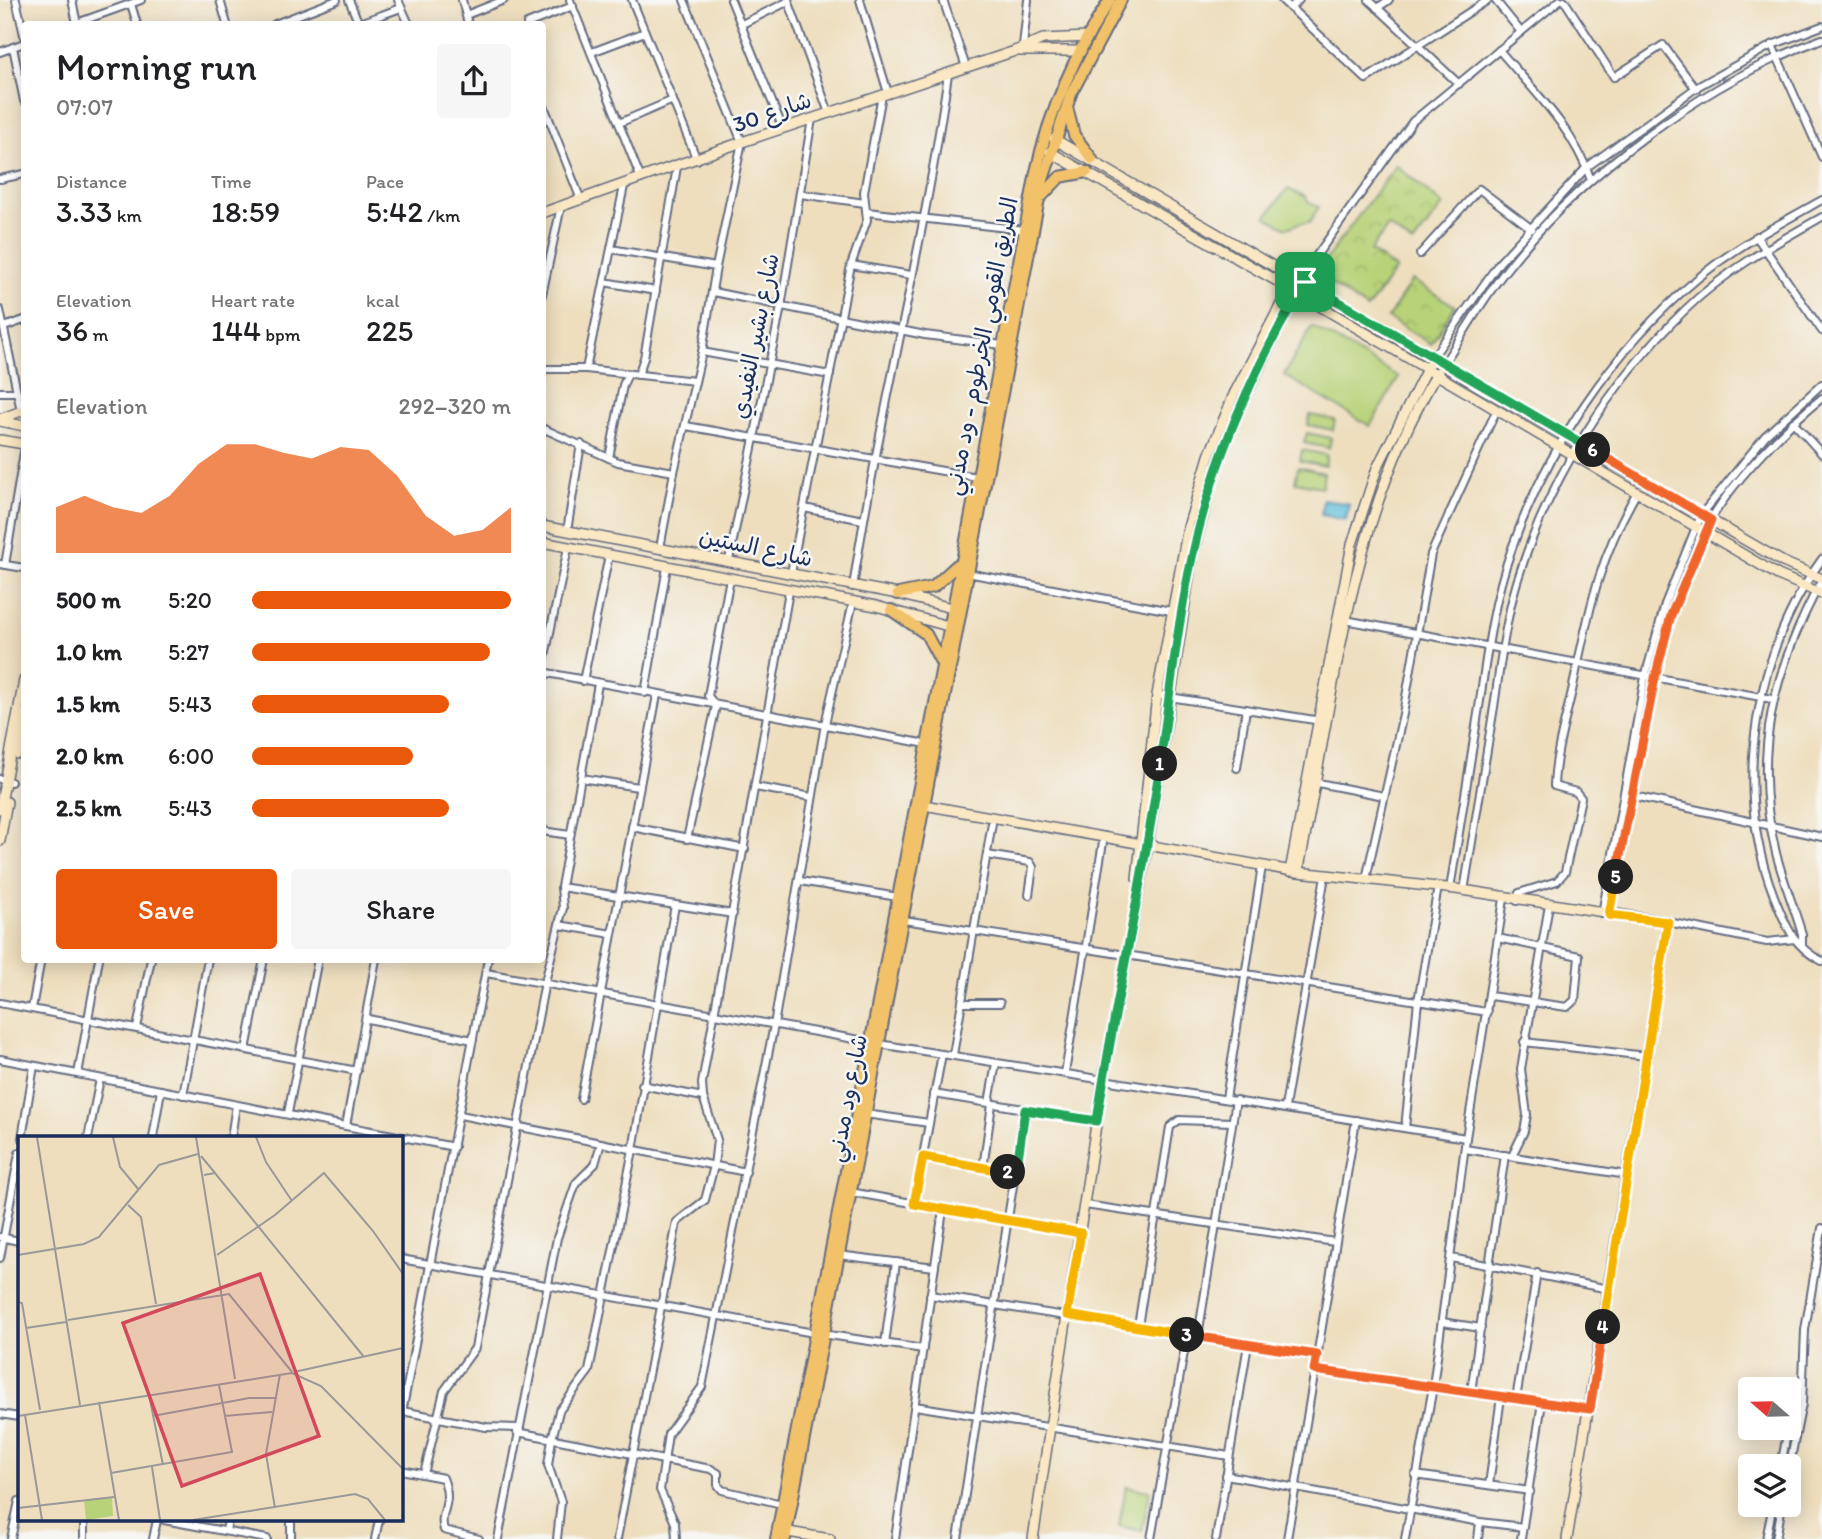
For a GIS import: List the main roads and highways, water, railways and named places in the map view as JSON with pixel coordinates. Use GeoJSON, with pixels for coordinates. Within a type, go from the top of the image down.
{"type":"FeatureCollection","features":[{"type":"Feature","properties":{"kind":"highway","name":"الطريق القومي الخرطوم - ود مدني"},"geometry":{"type":"LineString","coordinates":[[956,610],[961,559],[1043,144],[1081,51],[1110,0]]}},
{"type":"Feature","properties":{"kind":"highway","name":"الطريق القومي الخرطوم - ود مدني"},"geometry":{"type":"LineString","coordinates":[[946,665],[956,610],[968,573],[1038,201],[1050,152],[1066,105],[1086,62],[1121,0]]}},
{"type":"Feature","properties":{"kind":"highway"},"geometry":{"type":"LineString","coordinates":[[1066,105],[1074,135],[1092,159]]}},
{"type":"Feature","properties":{"kind":"highway"},"geometry":{"type":"LineString","coordinates":[[1038,201],[1060,177],[1087,172]]}},
{"type":"Feature","properties":{"kind":"highway"},"geometry":{"type":"LineString","coordinates":[[898,594],[933,587],[950,574],[961,559]]}},
{"type":"Feature","properties":{"kind":"highway"},"geometry":{"type":"LineString","coordinates":[[891,610],[926,634],[946,665]]}},
{"type":"Feature","properties":{"kind":"highway","name":"شارع ود مدني"},"geometry":{"type":"LineString","coordinates":[[781,1535],[782,1504],[818,1334],[838,1255],[865,1114],[898,897],[927,744],[946,665]]}},
{"type":"Feature","properties":{"kind":"highway","name":"شارع ود مدني"},"geometry":{"type":"LineString","coordinates":[[781,1535],[875,1043],[904,920],[946,665]]}},
{"type":"Feature","properties":{"kind":"water"},"geometry":{"type":"Polygon","coordinates":[[[1323,499],[1349,504],[1346,520],[1321,515],[1323,499]]]}}]}
